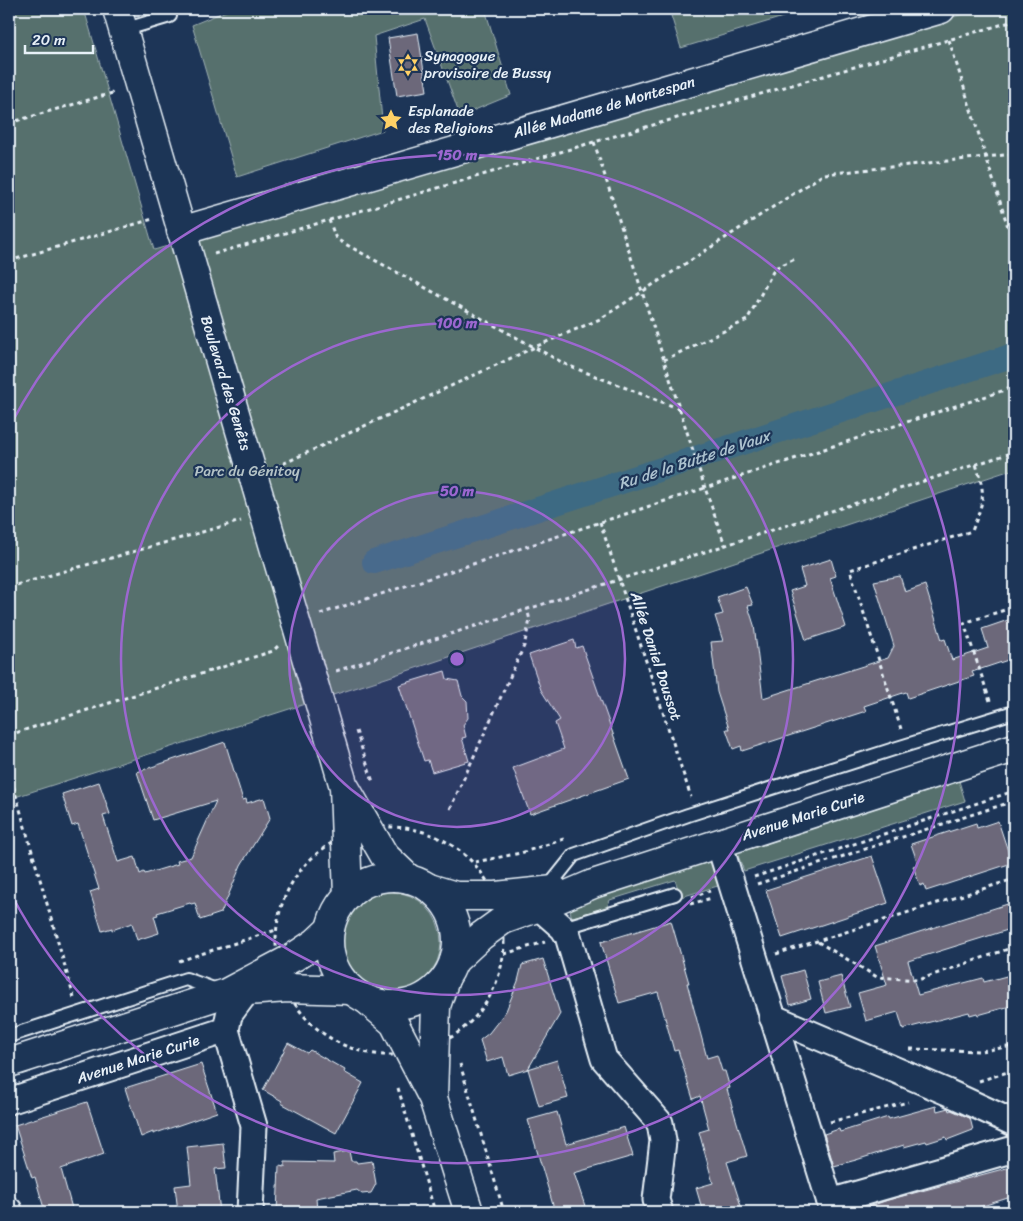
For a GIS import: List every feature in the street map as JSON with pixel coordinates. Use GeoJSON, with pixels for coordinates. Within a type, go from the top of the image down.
{"type":"FeatureCollection","features":[{"type":"Feature","properties":{"kind":"street","name":"Allée Madame de Montespan"},"geometry":{"type":"LineString","coordinates":[[181,231],[941,9]]}},
{"type":"Feature","properties":{"kind":"street","name":"Boulevard des Genêts"},"geometry":{"type":"LineString","coordinates":[[120,19],[344,787],[384,855],[419,883]]}},
{"type":"Feature","properties":{"kind":"street","name":"Avenue Marie Curie"},"geometry":{"type":"LineString","coordinates":[[450,970],[466,949],[493,926],[541,900],[1014,748]]}},
{"type":"Feature","properties":{"kind":"street","name":"Boulevard des Genêts"},"geometry":{"type":"LineString","coordinates":[[344,787],[348,896]]}},
{"type":"Feature","properties":{"kind":"street"},"geometry":{"type":"LineString","coordinates":[[719,843],[832,1207],[1014,1149]]}},
{"type":"Feature","properties":{"kind":"street"},"geometry":{"type":"LineString","coordinates":[[433,1098],[436,1006],[450,970],[458,940],[454,920],[444,902],[419,883],[393,877],[376,879],[361,886],[348,896],[336,912],[330,929],[330,951],[337,972],[359,994],[394,1022],[433,1098],[468,1212]]}},
{"type":"Feature","properties":{"kind":"street","name":"Avenue Marie Curie"},"geometry":{"type":"LineString","coordinates":[[419,883],[456,896],[496,896],[541,900]]}},
{"type":"Feature","properties":{"kind":"street"},"geometry":{"type":"LineString","coordinates":[[541,900],[565,932],[604,1059],[660,1123],[663,1141],[656,1200],[660,1212]]}},
{"type":"Feature","properties":{"kind":"street"},"geometry":{"type":"LineString","coordinates":[[250,1212],[254,1126],[226,1030],[229,1015],[236,992],[315,943],[330,929]]}},
{"type":"Feature","properties":{"kind":"street"},"geometry":{"type":"LineString","coordinates":[[9,1063],[236,992],[287,988],[359,994],[388,1005],[410,1003],[430,994],[450,970]]}},
{"type":"Feature","properties":{"kind":"street"},"geometry":{"type":"LineString","coordinates":[[772,1017],[948,1092],[1014,1123]]}},
{"type":"Feature","properties":{"kind":"street","name":"Avenue Marie Curie"},"geometry":{"type":"LineString","coordinates":[[9,1101],[226,1030]]}},
{"type":"Feature","properties":{"kind":"lane"},"geometry":{"type":"LineString","coordinates":[[120,19],[170,16]]}},
{"type":"Feature","properties":{"kind":"lane"},"geometry":{"type":"LineString","coordinates":[[541,900],[574,855],[698,812],[1014,712]]}},
{"type":"Feature","properties":{"kind":"lane"},"geometry":{"type":"LineString","coordinates":[[565,932],[676,898]]}},
{"type":"Feature","properties":{"kind":"lane"},"geometry":{"type":"LineString","coordinates":[[9,1036],[186,980],[236,992]]}},
{"type":"Feature","properties":{"kind":"path"},"geometry":{"type":"LineString","coordinates":[[214,254],[1014,21]]}},
{"type":"Feature","properties":{"kind":"path"},"geometry":{"type":"LineString","coordinates":[[949,40],[1014,244]]}},
{"type":"Feature","properties":{"kind":"path"},"geometry":{"type":"LineString","coordinates":[[9,123],[140,85]]}},
{"type":"Feature","properties":{"kind":"path"},"geometry":{"type":"LineString","coordinates":[[594,142],[681,411],[701,479],[725,545]]}},
{"type":"Feature","properties":{"kind":"path"},"geometry":{"type":"LineString","coordinates":[[275,468],[535,347],[600,319],[824,174],[1014,154]]}},
{"type":"Feature","properties":{"kind":"path"},"geometry":{"type":"LineString","coordinates":[[9,260],[156,218]]}},
{"type":"Feature","properties":{"kind":"path"},"geometry":{"type":"LineString","coordinates":[[329,220],[336,239],[567,365],[681,411]]}},
{"type":"Feature","properties":{"kind":"path"},"geometry":{"type":"LineString","coordinates":[[664,360],[747,320],[775,268],[795,259]]}},
{"type":"Feature","properties":{"kind":"path"},"geometry":{"type":"LineString","coordinates":[[320,614],[1014,387]]}},
{"type":"Feature","properties":{"kind":"path"},"geometry":{"type":"LineString","coordinates":[[336,671],[1014,452]]}},
{"type":"Feature","properties":{"kind":"path"},"geometry":{"type":"LineString","coordinates":[[901,730],[850,570],[972,530],[982,504],[983,493],[976,464]]}},
{"type":"Feature","properties":{"kind":"path"},"geometry":{"type":"LineString","coordinates":[[9,587],[244,520]]}},
{"type":"Feature","properties":{"kind":"path","name":"Allée Daniel Doussot"},"geometry":{"type":"LineString","coordinates":[[600,522],[691,797]]}},
{"type":"Feature","properties":{"kind":"path"},"geometry":{"type":"LineString","coordinates":[[996,719],[964,623],[1014,607]]}},
{"type":"Feature","properties":{"kind":"path"},"geometry":{"type":"LineString","coordinates":[[450,809],[524,646],[530,620],[527,609]]}},
{"type":"Feature","properties":{"kind":"path"},"geometry":{"type":"LineString","coordinates":[[9,735],[273,650],[281,644]]}},
{"type":"Feature","properties":{"kind":"path"},"geometry":{"type":"LineString","coordinates":[[9,771],[78,1014]]}},
{"type":"Feature","properties":{"kind":"path"},"geometry":{"type":"LineString","coordinates":[[1014,791],[732,888],[679,908],[676,898],[732,888],[1014,801]]}},
{"type":"Feature","properties":{"kind":"path"},"geometry":{"type":"LineString","coordinates":[[388,828],[415,829],[435,835],[454,845],[475,862],[491,888]]}},
{"type":"Feature","properties":{"kind":"path"},"geometry":{"type":"LineString","coordinates":[[276,953],[277,920],[284,896],[293,880],[310,858],[331,843]]}},
{"type":"Feature","properties":{"kind":"path"},"geometry":{"type":"LineString","coordinates":[[755,961],[1014,879]]}},
{"type":"Feature","properties":{"kind":"path"},"geometry":{"type":"LineString","coordinates":[[504,954],[565,932]]}},
{"type":"Feature","properties":{"kind":"path"},"geometry":{"type":"LineString","coordinates":[[445,1040],[472,1023],[483,1011],[492,996],[498,981],[504,954],[505,934]]}},
{"type":"Feature","properties":{"kind":"path"},"geometry":{"type":"LineString","coordinates":[[817,941],[877,977],[918,980],[1014,948]]}},
{"type":"Feature","properties":{"kind":"path"},"geometry":{"type":"LineString","coordinates":[[291,998],[310,1025],[323,1037],[336,1045],[369,1054],[388,1056]]}},
{"type":"Feature","properties":{"kind":"path"},"geometry":{"type":"LineString","coordinates":[[454,1036],[454,1043]]}},
{"type":"Feature","properties":{"kind":"path"},"geometry":{"type":"LineString","coordinates":[[906,1049],[981,1051],[1014,1046]]}},
{"type":"Feature","properties":{"kind":"path"},"geometry":{"type":"LineString","coordinates":[[460,1062],[504,1212]]}},
{"type":"Feature","properties":{"kind":"path"},"geometry":{"type":"LineString","coordinates":[[396,1083],[435,1212]]}},
{"type":"Feature","properties":{"kind":"green space","name":"Parc du Génitoy"},"geometry":{"type":"Polygon","coordinates":[[[9,9],[84,9],[154,250],[980,9],[1014,9],[1014,469],[386,678],[9,799],[9,9]]]}},
{"type":"Feature","properties":{"kind":"green space"},"geometry":{"type":"Polygon","coordinates":[[[231,9],[485,9],[511,95],[460,116],[425,19],[374,36],[383,130],[237,177],[192,25],[231,9]]]}},
{"type":"Feature","properties":{"kind":"green space"},"geometry":{"type":"Polygon","coordinates":[[[669,9],[806,9],[806,10],[681,48],[669,9]]]}},
{"type":"Feature","properties":{"kind":"green space"},"geometry":{"type":"Polygon","coordinates":[[[959,781],[965,801],[744,871],[737,853],[959,781]]]}},
{"type":"Feature","properties":{"kind":"green space"},"geometry":{"type":"Polygon","coordinates":[[[711,860],[721,885],[681,897],[675,880],[610,900],[607,907],[573,917],[571,915],[570,910],[578,904],[711,860]]]}},
{"type":"Feature","properties":{"kind":"green space"},"geometry":{"type":"Polygon","coordinates":[[[391,892],[401,893],[419,900],[433,914],[440,932],[440,952],[433,970],[419,984],[401,991],[391,992],[381,991],[363,984],[349,970],[342,952],[341,942],[342,932],[349,914],[363,900],[381,893],[391,892]]]}},
{"type":"Feature","properties":{"kind":"building","name":"Synagogue provisoire de Bussy"},"geometry":{"type":"Polygon","coordinates":[[[418,33],[427,91],[397,96],[388,38],[418,33]]]}},
{"type":"Feature","properties":{"kind":"building"},"geometry":{"type":"Polygon","coordinates":[[[831,559],[836,576],[830,578],[846,627],[806,640],[790,591],[805,586],[800,569],[831,559]]]}},
{"type":"Feature","properties":{"kind":"building"},"geometry":{"type":"Polygon","coordinates":[[[900,576],[905,592],[925,585],[942,640],[945,639],[952,660],[988,648],[982,629],[1014,618],[1014,658],[972,672],[974,676],[908,698],[906,692],[864,706],[866,711],[742,751],[741,746],[733,749],[726,729],[729,729],[717,692],[711,642],[723,641],[715,616],[723,614],[717,597],[746,587],[753,605],[748,606],[754,625],[763,698],[888,658],[894,646],[874,581],[900,576]]]}},
{"type":"Feature","properties":{"kind":"building"},"geometry":{"type":"Polygon","coordinates":[[[574,640],[576,648],[582,646],[629,779],[530,814],[513,768],[564,749],[555,723],[560,720],[541,690],[529,655],[574,640]]]}},
{"type":"Feature","properties":{"kind":"building"},"geometry":{"type":"Polygon","coordinates":[[[445,671],[447,679],[458,681],[462,696],[467,701],[468,718],[463,725],[466,737],[462,738],[469,761],[432,772],[428,760],[424,761],[399,685],[445,671]]]}},
{"type":"Feature","properties":{"kind":"building"},"geometry":{"type":"Polygon","coordinates":[[[225,742],[243,800],[246,799],[247,803],[264,798],[270,818],[241,865],[221,913],[200,920],[195,903],[190,903],[157,913],[158,915],[154,916],[159,933],[137,940],[132,923],[112,930],[112,928],[102,931],[90,892],[99,889],[78,824],[72,826],[62,794],[99,782],[110,814],[103,816],[118,862],[135,857],[140,874],[178,864],[177,861],[191,857],[216,801],[153,820],[137,772],[225,742]]]}},
{"type":"Feature","properties":{"kind":"building"},"geometry":{"type":"Polygon","coordinates":[[[998,821],[1012,863],[926,891],[924,884],[920,886],[913,866],[918,864],[911,844],[976,823],[977,828],[998,821]]]}},
{"type":"Feature","properties":{"kind":"building"},"geometry":{"type":"Polygon","coordinates":[[[872,856],[888,903],[782,938],[766,890],[872,856]]]}},
{"type":"Feature","properties":{"kind":"building"},"geometry":{"type":"Polygon","coordinates":[[[1014,902],[1014,928],[908,961],[918,995],[983,978],[984,982],[1014,974],[1014,1005],[978,1015],[977,1013],[970,1015],[969,1012],[903,1029],[898,1012],[866,1021],[858,993],[887,985],[875,946],[1014,902]]]}},
{"type":"Feature","properties":{"kind":"building"},"geometry":{"type":"Polygon","coordinates":[[[671,921],[689,983],[687,983],[707,1058],[717,1055],[722,1071],[725,1071],[730,1088],[727,1089],[747,1156],[727,1162],[743,1212],[703,1212],[696,1188],[713,1183],[699,1132],[709,1129],[700,1096],[693,1099],[678,1050],[674,1051],[658,992],[619,1003],[601,942],[671,921]]]}},
{"type":"Feature","properties":{"kind":"building"},"geometry":{"type":"Polygon","coordinates":[[[543,959],[560,1014],[528,1069],[508,1075],[503,1057],[487,1062],[480,1040],[489,1033],[506,1011],[522,965],[543,959]]]}},
{"type":"Feature","properties":{"kind":"building"},"geometry":{"type":"Polygon","coordinates":[[[803,970],[811,999],[790,1005],[782,976],[803,970]]]}},
{"type":"Feature","properties":{"kind":"building"},"geometry":{"type":"Polygon","coordinates":[[[841,976],[850,1007],[826,1013],[818,982],[841,976]]]}},
{"type":"Feature","properties":{"kind":"building"},"geometry":{"type":"Polygon","coordinates":[[[288,1043],[307,1053],[310,1050],[345,1070],[344,1072],[363,1083],[336,1133],[281,1103],[282,1101],[263,1090],[288,1043]]]}},
{"type":"Feature","properties":{"kind":"building"},"geometry":{"type":"Polygon","coordinates":[[[557,1060],[568,1098],[539,1106],[528,1069],[557,1060]]]}},
{"type":"Feature","properties":{"kind":"building"},"geometry":{"type":"Polygon","coordinates":[[[201,1064],[217,1112],[141,1137],[125,1088],[201,1064]]]}},
{"type":"Feature","properties":{"kind":"building"},"geometry":{"type":"Polygon","coordinates":[[[87,1102],[104,1154],[61,1169],[73,1212],[45,1212],[35,1177],[32,1178],[15,1125],[87,1102]]]}},
{"type":"Feature","properties":{"kind":"building"},"geometry":{"type":"Polygon","coordinates":[[[936,1106],[937,1111],[948,1108],[949,1111],[951,1110],[970,1118],[973,1130],[947,1140],[946,1137],[927,1143],[926,1141],[904,1147],[904,1145],[834,1166],[824,1134],[839,1129],[840,1132],[888,1117],[889,1119],[936,1106]]]}},
{"type":"Feature","properties":{"kind":"building"},"geometry":{"type":"Polygon","coordinates":[[[557,1112],[566,1144],[624,1127],[633,1156],[574,1173],[585,1206],[563,1212],[555,1212],[528,1120],[557,1112]]]}},
{"type":"Feature","properties":{"kind":"building"},"geometry":{"type":"Polygon","coordinates":[[[223,1143],[226,1168],[215,1169],[220,1212],[178,1212],[175,1186],[191,1184],[187,1147],[223,1143]]]}},
{"type":"Feature","properties":{"kind":"building"},"geometry":{"type":"Polygon","coordinates":[[[349,1151],[351,1161],[356,1161],[357,1163],[372,1161],[376,1184],[371,1193],[362,1194],[357,1190],[316,1198],[317,1212],[277,1212],[279,1166],[285,1167],[285,1162],[334,1163],[333,1154],[349,1151]]]}},
{"type":"Feature","properties":{"kind":"building"},"geometry":{"type":"Polygon","coordinates":[[[1014,1166],[1014,1196],[964,1212],[862,1212],[862,1209],[888,1200],[1014,1166]]]}},
{"type":"Feature","properties":{"kind":"waterway","name":"Ru de la Butte de Vaux"},"geometry":{"type":"LineString","coordinates":[[374,562],[1014,355]]}},
{"type":"Feature","properties":{"kind":"place","name":"Synagogue provisoire de Bussy"},"geometry":{"type":"Point","coordinates":[408,65]}},
{"type":"Feature","properties":{"kind":"place","name":"Esplanade des Religions"},"geometry":{"type":"Point","coordinates":[391,120]}}]}
